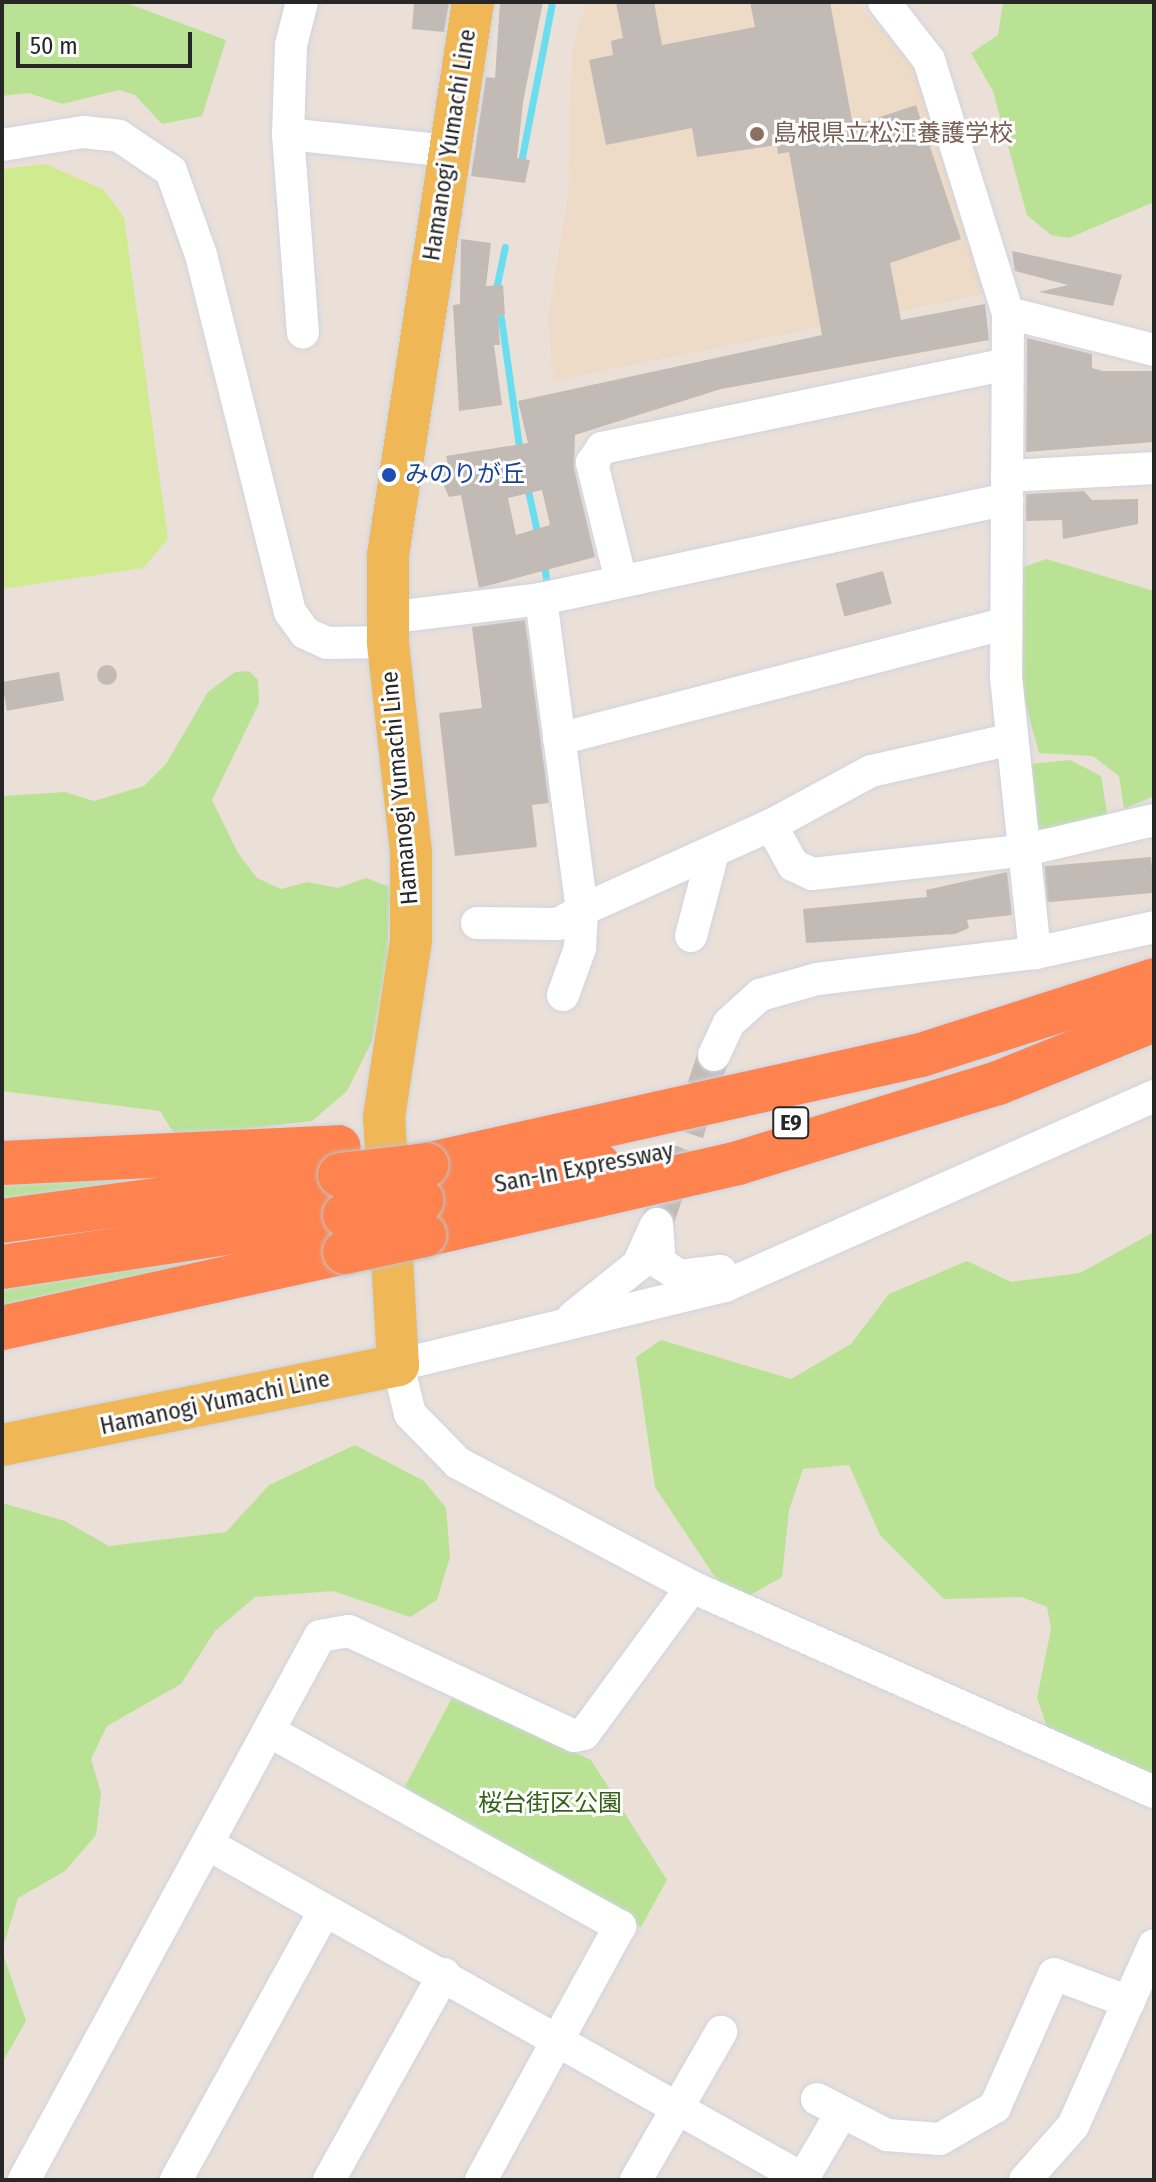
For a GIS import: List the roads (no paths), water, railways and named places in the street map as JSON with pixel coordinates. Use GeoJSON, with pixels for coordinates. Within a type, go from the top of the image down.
{"type":"FeatureCollection","features":[{"type":"Feature","properties":{"kind":"highway","name":"San-In Expressway"},"geometry":{"type":"LineString","coordinates":[[423,1185],[570,1119],[634,1123],[921,1055],[1154,980]]}},
{"type":"Feature","properties":{"kind":"highway"},"geometry":{"type":"LineString","coordinates":[[2,1267],[342,1197],[423,1185],[738,1163],[998,1083],[1154,1020]]}},
{"type":"Feature","properties":{"kind":"highway"},"geometry":{"type":"LineString","coordinates":[[2,1163],[342,1197]]}},
{"type":"Feature","properties":{"kind":"highway"},"geometry":{"type":"LineString","coordinates":[[2,1221],[342,1197],[423,1185]]}},
{"type":"Feature","properties":{"kind":"highway"},"geometry":{"type":"LineString","coordinates":[[2,1328],[342,1197]]}},
{"type":"Feature","properties":{"kind":"main road","name":"Hamanogi Yumachi Line"},"geometry":{"type":"LineString","coordinates":[[2,1445],[398,1365],[384,1117],[411,940],[411,852],[387,630],[399,469],[473,2]]}},
{"type":"Feature","properties":{"kind":"street"},"geometry":{"type":"LineString","coordinates":[[302,2],[291,45],[288,134],[303,332]]}},
{"type":"Feature","properties":{"kind":"street"},"geometry":{"type":"LineString","coordinates":[[884,2],[929,60],[1008,313],[1008,740],[1035,953]]}},
{"type":"Feature","properties":{"kind":"street"},"geometry":{"type":"LineString","coordinates":[[2,145],[83,132],[119,136],[171,171],[201,255],[290,612],[314,640],[387,630],[541,599],[1007,488],[1154,468]]}},
{"type":"Feature","properties":{"kind":"street"},"geometry":{"type":"LineString","coordinates":[[288,134],[449,151]]}},
{"type":"Feature","properties":{"kind":"street"},"geometry":{"type":"LineString","coordinates":[[1008,313],[1154,350]]}},
{"type":"Feature","properties":{"kind":"street"},"geometry":{"type":"LineString","coordinates":[[621,581],[592,463],[602,448],[1006,364]]}},
{"type":"Feature","properties":{"kind":"street"},"geometry":{"type":"LineString","coordinates":[[541,599],[582,910],[580,948],[563,995]]}},
{"type":"Feature","properties":{"kind":"street"},"geometry":{"type":"LineString","coordinates":[[559,739],[1006,623]]}},
{"type":"Feature","properties":{"kind":"street"},"geometry":{"type":"LineString","coordinates":[[477,923],[558,924],[582,910],[771,825],[871,771],[1008,740]]}},
{"type":"Feature","properties":{"kind":"street"},"geometry":{"type":"LineString","coordinates":[[771,825],[793,865],[812,874],[1021,851],[1154,820]]}},
{"type":"Feature","properties":{"kind":"street"},"geometry":{"type":"LineString","coordinates":[[691,936],[713,853]]}},
{"type":"Feature","properties":{"kind":"street"},"geometry":{"type":"LineString","coordinates":[[714,1055],[729,1023],[760,995],[817,979],[1035,953],[1154,927]]}},
{"type":"Feature","properties":{"kind":"street"},"geometry":{"type":"LineString","coordinates":[[1154,1096],[725,1286],[398,1365],[410,1414],[458,1463],[692,1587],[1154,1792]]}},
{"type":"Feature","properties":{"kind":"street"},"geometry":{"type":"LineString","coordinates":[[559,1327],[638,1265],[657,1224],[660,1263],[680,1276],[710,1275],[832,1238]]}},
{"type":"Feature","properties":{"kind":"street"},"geometry":{"type":"LineString","coordinates":[[31,2178],[211,1846],[320,1636],[349,1631],[562,1735],[584,1734],[692,1587]]}},
{"type":"Feature","properties":{"kind":"street"},"geometry":{"type":"LineString","coordinates":[[269,1731],[620,1926],[481,2180]]}},
{"type":"Feature","properties":{"kind":"street"},"geometry":{"type":"LineString","coordinates":[[211,1846],[444,1974],[803,2180],[829,2105],[887,2135],[940,2139],[995,2107],[1054,1974],[1129,2002]]}},
{"type":"Feature","properties":{"kind":"street"},"geometry":{"type":"LineString","coordinates":[[176,2180],[325,1910]]}},
{"type":"Feature","properties":{"kind":"street"},"geometry":{"type":"LineString","coordinates":[[1025,2180],[1073,2126],[1154,1945]]}},
{"type":"Feature","properties":{"kind":"street"},"geometry":{"type":"LineString","coordinates":[[329,2180],[444,1974]]}},
{"type":"Feature","properties":{"kind":"street"},"geometry":{"type":"LineString","coordinates":[[636,2180],[721,2032]]}},
{"type":"Feature","properties":{"kind":"waterway"},"geometry":{"type":"LineString","coordinates":[[522,157],[552,2]]}},
{"type":"Feature","properties":{"kind":"waterway"},"geometry":{"type":"LineString","coordinates":[[497,284],[505,247]]}},
{"type":"Feature","properties":{"kind":"waterway"},"geometry":{"type":"LineString","coordinates":[[501,318],[520,454]]}},
{"type":"Feature","properties":{"kind":"waterway"},"geometry":{"type":"LineString","coordinates":[[527,486],[538,536]]}},
{"type":"Feature","properties":{"kind":"waterway"},"geometry":{"type":"LineString","coordinates":[[544,564],[547,585]]}},
{"type":"Feature","properties":{"kind":"tunnel"},"geometry":{"type":"LineString","coordinates":[[657,1224],[714,1055]]}},
{"type":"Feature","properties":{"kind":"place","name":"島根県立松江養護学校"},"geometry":{"type":"Point","coordinates":[757,134]}},
{"type":"Feature","properties":{"kind":"place","name":"みのりが丘"},"geometry":{"type":"Point","coordinates":[389,475]}},
{"type":"Feature","properties":{"kind":"park label","name":"桜台街区公園"},"geometry":{"type":"Point","coordinates":[550,1804]}}]}
